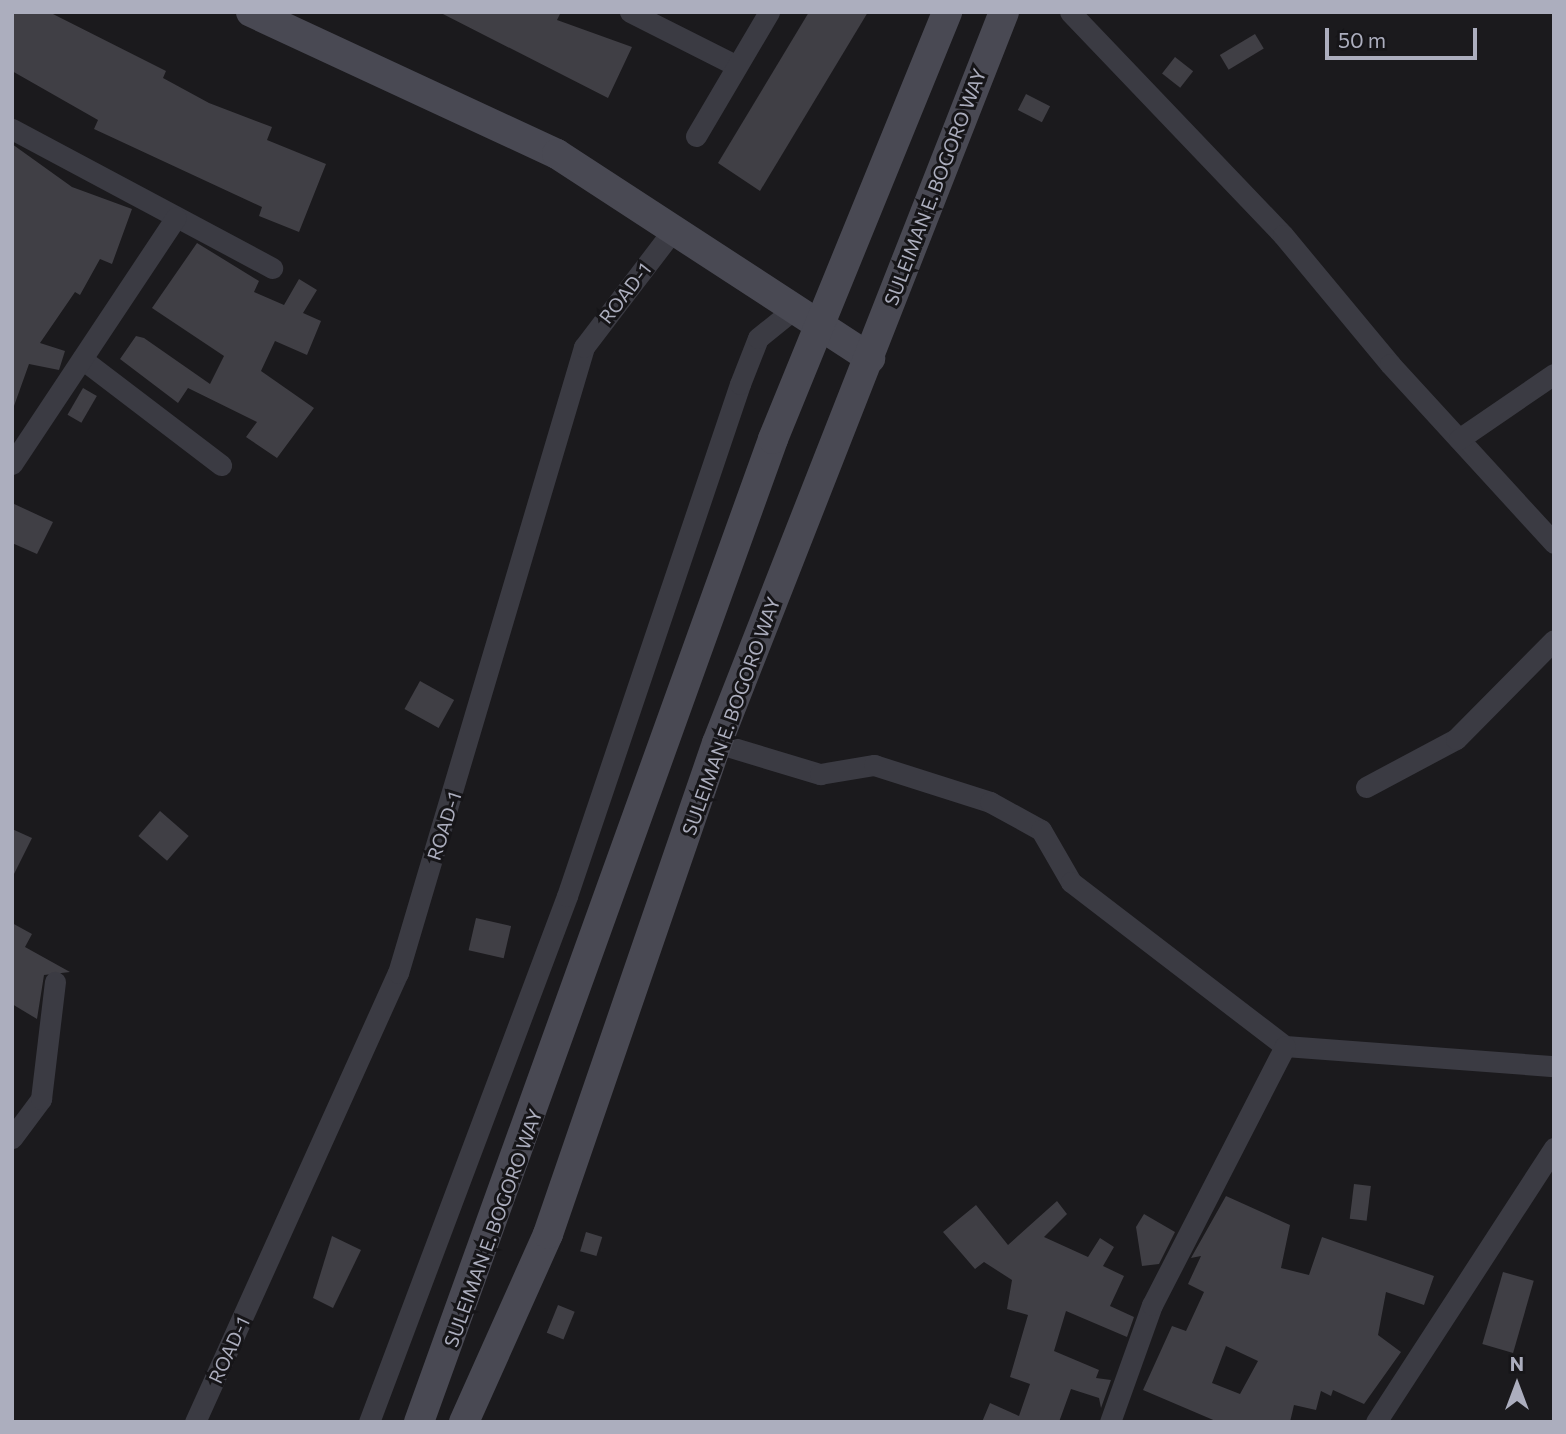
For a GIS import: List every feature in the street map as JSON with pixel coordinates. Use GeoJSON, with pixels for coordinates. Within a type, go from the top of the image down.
{"type":"FeatureCollection","features":[{"type":"Feature","properties":{"kind":"street"},"geometry":{"type":"LineString","coordinates":[[251,12],[523,135],[870,358]]}},
{"type":"Feature","properties":{"kind":"street"},"geometry":{"type":"LineString","coordinates":[[630,12],[735,65]]}},
{"type":"Feature","properties":{"kind":"street"},"geometry":{"type":"LineString","coordinates":[[696,136],[735,65],[769,12]]}},
{"type":"Feature","properties":{"kind":"street","name":"SULEIMAN E. BOGORO WAY"},"geometry":{"type":"LineString","coordinates":[[419,1422],[805,316],[947,12]]}},
{"type":"Feature","properties":{"kind":"street","name":"SULEIMAN E. BOGORO WAY"},"geometry":{"type":"LineString","coordinates":[[464,1422],[548,1234],[717,743],[1004,12]]}},
{"type":"Feature","properties":{"kind":"street"},"geometry":{"type":"LineString","coordinates":[[1070,12],[1283,235],[1459,439],[1554,543]]}},
{"type":"Feature","properties":{"kind":"street"},"geometry":{"type":"LineString","coordinates":[[12,129],[272,268]]}},
{"type":"Feature","properties":{"kind":"street"},"geometry":{"type":"LineString","coordinates":[[12,464],[176,217]]}},
{"type":"Feature","properties":{"kind":"street","name":"ROAD-1"},"geometry":{"type":"LineString","coordinates":[[195,1422],[398,973],[584,347],[673,230]]}},
{"type":"Feature","properties":{"kind":"street"},"geometry":{"type":"LineString","coordinates":[[369,1422],[567,896],[740,384],[758,338],[805,316]]}},
{"type":"Feature","properties":{"kind":"street"},"geometry":{"type":"LineString","coordinates":[[82,359],[221,466]]}},
{"type":"Feature","properties":{"kind":"street"},"geometry":{"type":"LineString","coordinates":[[1459,439],[1554,374]]}},
{"type":"Feature","properties":{"kind":"street"},"geometry":{"type":"LineString","coordinates":[[1366,787],[1456,739],[1554,640]]}},
{"type":"Feature","properties":{"kind":"street"},"geometry":{"type":"LineString","coordinates":[[717,743],[820,774],[874,765],[990,802],[1041,830],[1071,882],[1285,1046],[1554,1066]]}},
{"type":"Feature","properties":{"kind":"street"},"geometry":{"type":"LineString","coordinates":[[12,1138],[41,1099],[55,982]]}},
{"type":"Feature","properties":{"kind":"street"},"geometry":{"type":"LineString","coordinates":[[1110,1422],[1152,1306],[1285,1046]]}},
{"type":"Feature","properties":{"kind":"street"},"geometry":{"type":"LineString","coordinates":[[1376,1422],[1554,1148]]}},
{"type":"Feature","properties":{"kind":"building"},"geometry":{"type":"Polygon","coordinates":[[[12,12],[49,12],[166,71],[163,78],[209,103],[272,127],[267,140],[326,164],[299,232],[259,216],[262,207],[94,129],[98,120],[12,71],[12,12]]]}},
{"type":"Feature","properties":{"kind":"building"},"geometry":{"type":"Polygon","coordinates":[[[439,12],[561,12],[557,20],[632,47],[608,98],[439,12]]]}},
{"type":"Feature","properties":{"kind":"building"},"geometry":{"type":"Polygon","coordinates":[[[809,12],[868,12],[760,191],[718,163],[809,12]]]}},
{"type":"Feature","properties":{"kind":"building"},"geometry":{"type":"Polygon","coordinates":[[[1255,34],[1264,49],[1229,70],[1220,55],[1255,34]]]}},
{"type":"Feature","properties":{"kind":"building"},"geometry":{"type":"Polygon","coordinates":[[[1175,57],[1193,71],[1180,88],[1162,74],[1175,57]]]}},
{"type":"Feature","properties":{"kind":"building"},"geometry":{"type":"Polygon","coordinates":[[[1026,94],[1050,106],[1042,122],[1018,110],[1026,94]]]}},
{"type":"Feature","properties":{"kind":"building"},"geometry":{"type":"Polygon","coordinates":[[[12,144],[72,187],[132,209],[112,264],[100,259],[80,295],[75,292],[40,343],[65,351],[59,370],[29,364],[14,406],[12,144]]]}},
{"type":"Feature","properties":{"kind":"building"},"geometry":{"type":"Polygon","coordinates":[[[197,243],[259,281],[254,292],[284,305],[299,279],[317,290],[303,313],[321,321],[307,355],[275,341],[261,371],[314,408],[277,458],[246,437],[257,422],[188,388],[178,403],[120,359],[136,336],[144,338],[210,384],[224,356],[152,308],[197,243]]]}},
{"type":"Feature","properties":{"kind":"building"},"geometry":{"type":"Polygon","coordinates":[[[83,388],[97,396],[81,423],[68,415],[83,388]]]}},
{"type":"Feature","properties":{"kind":"building"},"geometry":{"type":"Polygon","coordinates":[[[12,503],[53,522],[37,554],[12,543],[12,503]]]}},
{"type":"Feature","properties":{"kind":"building"},"geometry":{"type":"Polygon","coordinates":[[[420,681],[454,700],[439,728],[404,709],[420,681]]]}},
{"type":"Feature","properties":{"kind":"building"},"geometry":{"type":"Polygon","coordinates":[[[160,811],[189,836],[167,861],[138,836],[160,811]]]}},
{"type":"Feature","properties":{"kind":"building"},"geometry":{"type":"Polygon","coordinates":[[[12,829],[32,838],[12,878],[12,829]]]}},
{"type":"Feature","properties":{"kind":"building"},"geometry":{"type":"Polygon","coordinates":[[[476,918],[511,926],[504,958],[469,950],[476,918]]]}},
{"type":"Feature","properties":{"kind":"building"},"geometry":{"type":"Polygon","coordinates":[[[12,923],[32,934],[25,947],[70,972],[44,975],[37,1019],[12,1004],[12,923]]]}},
{"type":"Feature","properties":{"kind":"building"},"geometry":{"type":"Polygon","coordinates":[[[1354,1184],[1371,1186],[1367,1221],[1350,1219],[1354,1184]]]}},
{"type":"Feature","properties":{"kind":"building"},"geometry":{"type":"Polygon","coordinates":[[[1226,1196],[1290,1225],[1281,1268],[1309,1275],[1322,1237],[1434,1276],[1424,1305],[1386,1292],[1378,1335],[1401,1352],[1364,1404],[1333,1390],[1331,1396],[1321,1391],[1316,1410],[1294,1405],[1290,1422],[1218,1422],[1143,1390],[1172,1326],[1186,1331],[1204,1292],[1188,1284],[1201,1256],[1191,1258],[1226,1196]],[[1226,1346],[1212,1383],[1240,1394],[1258,1361],[1226,1346]]]}},
{"type":"Feature","properties":{"kind":"building"},"geometry":{"type":"Polygon","coordinates":[[[1057,1201],[1067,1214],[1044,1237],[1088,1257],[1100,1238],[1114,1247],[1103,1266],[1124,1276],[1110,1306],[1134,1317],[1127,1337],[1066,1311],[1054,1351],[1099,1370],[1096,1378],[1111,1380],[1101,1408],[1099,1398],[1071,1389],[1059,1422],[982,1422],[990,1403],[1019,1416],[1030,1384],[1010,1377],[1028,1315],[1007,1309],[1012,1280],[984,1262],[975,1269],[943,1232],[976,1205],[1008,1245],[1057,1201]]]}},
{"type":"Feature","properties":{"kind":"building"},"geometry":{"type":"Polygon","coordinates":[[[1144,1214],[1175,1232],[1159,1264],[1142,1266],[1136,1227],[1144,1214]]]}},
{"type":"Feature","properties":{"kind":"building"},"geometry":{"type":"Polygon","coordinates":[[[586,1232],[602,1237],[596,1256],[580,1251],[586,1232]]]}},
{"type":"Feature","properties":{"kind":"building"},"geometry":{"type":"Polygon","coordinates":[[[332,1236],[361,1250],[333,1308],[313,1298],[332,1236]]]}},
{"type":"Feature","properties":{"kind":"building"},"geometry":{"type":"Polygon","coordinates":[[[1503,1272],[1534,1281],[1513,1353],[1482,1344],[1503,1272]]]}},
{"type":"Feature","properties":{"kind":"building"},"geometry":{"type":"Polygon","coordinates":[[[558,1305],[575,1312],[563,1340],[547,1333],[558,1305]]]}}]}
